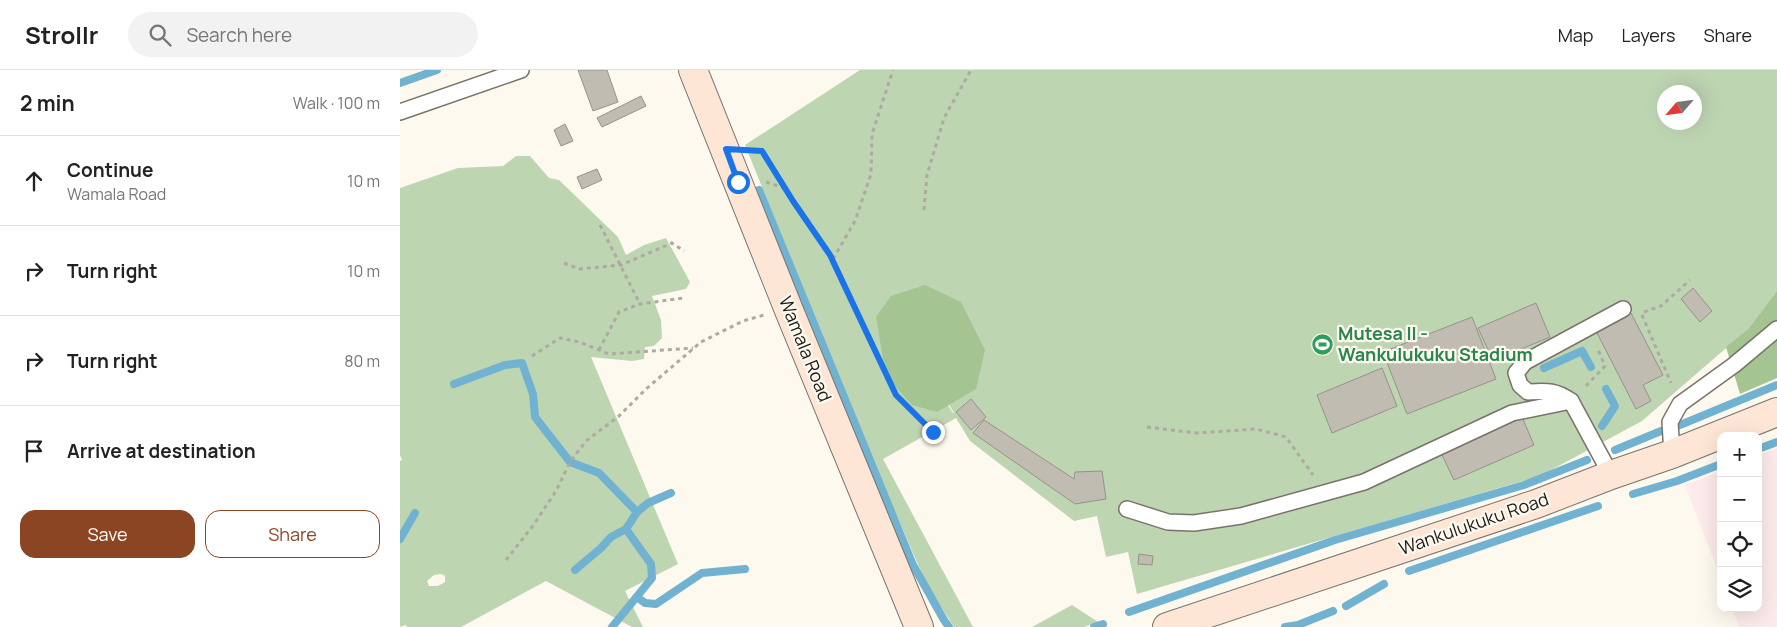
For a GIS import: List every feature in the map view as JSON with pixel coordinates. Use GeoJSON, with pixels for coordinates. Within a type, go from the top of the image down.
{"type":"FeatureCollection","features":[{"type":"Feature","properties":{"kind":"main road","name":"Wamala Road"},"geometry":{"type":"LineString","coordinates":[[693,70],[788,308],[920,627]]}},
{"type":"Feature","properties":{"kind":"main road","name":"Wankulukuku Road"},"geometry":{"type":"LineString","coordinates":[[1167,627],[1536,504],[1672,454],[1777,412]]}},
{"type":"Feature","properties":{"kind":"lane"},"geometry":{"type":"LineString","coordinates":[[400,112],[521,70]]}},
{"type":"Feature","properties":{"kind":"lane"},"geometry":{"type":"LineString","coordinates":[[1611,475],[1571,401],[1562,394],[1551,391],[1528,392],[1520,385],[1516,373],[1524,362],[1624,309]]}},
{"type":"Feature","properties":{"kind":"lane"},"geometry":{"type":"LineString","coordinates":[[1672,454],[1670,422],[1680,404],[1734,365],[1777,329]]}},
{"type":"Feature","properties":{"kind":"lane"},"geometry":{"type":"LineString","coordinates":[[1127,509],[1168,522],[1194,523],[1241,516],[1364,482],[1512,413],[1571,401]]}},
{"type":"Feature","properties":{"kind":"path"},"geometry":{"type":"LineString","coordinates":[[832,260],[855,221],[871,174],[872,134],[893,70]]}},
{"type":"Feature","properties":{"kind":"path"},"geometry":{"type":"LineString","coordinates":[[924,210],[927,175],[944,118],[971,70]]}},
{"type":"Feature","properties":{"kind":"path"},"geometry":{"type":"LineString","coordinates":[[726,149],[762,151],[832,260],[896,395],[933,432]]}},
{"type":"Feature","properties":{"kind":"path"},"geometry":{"type":"LineString","coordinates":[[600,225],[640,304]]}},
{"type":"Feature","properties":{"kind":"path"},"geometry":{"type":"LineString","coordinates":[[564,263],[580,269],[621,265],[672,243],[684,251]]}},
{"type":"Feature","properties":{"kind":"path"},"geometry":{"type":"LineString","coordinates":[[1671,383],[1641,313],[1661,306],[1690,280]]}},
{"type":"Feature","properties":{"kind":"path"},"geometry":{"type":"LineString","coordinates":[[599,350],[619,312],[640,304],[683,298]]}},
{"type":"Feature","properties":{"kind":"path"},"geometry":{"type":"LineString","coordinates":[[506,560],[532,527],[556,491],[570,462],[586,441],[619,416],[646,388],[701,342],[743,321],[788,308]]}},
{"type":"Feature","properties":{"kind":"path"},"geometry":{"type":"LineString","coordinates":[[1571,401],[1605,366],[1588,329]]}},
{"type":"Feature","properties":{"kind":"path"},"geometry":{"type":"LineString","coordinates":[[532,356],[560,338],[579,342],[609,354],[694,348]]}},
{"type":"Feature","properties":{"kind":"path"},"geometry":{"type":"LineString","coordinates":[[1147,427],[1196,433],[1256,429],[1286,437],[1325,492]]}},
{"type":"Feature","properties":{"kind":"shaded area"},"geometry":{"type":"Polygon","coordinates":[[[1777,448],[1777,627],[1739,627],[1733,612],[1762,612],[1762,454],[1777,448]]]}},
{"type":"Feature","properties":{"kind":"shaded area"},"geometry":{"type":"Polygon","coordinates":[[[1717,473],[1717,569],[1685,485],[1717,473]]]}},
{"type":"Feature","properties":{"kind":"green space","name":"Mutesa II - Wankulukuku Stadium"},"geometry":{"type":"Polygon","coordinates":[[[860,70],[1777,70],[1777,291],[1748,329],[1642,421],[1540,476],[1137,594],[1128,552],[1106,557],[1097,516],[1074,521],[970,441],[956,418],[883,459],[973,627],[954,627],[926,583],[862,435],[745,145],[860,70]],[[893,315],[954,413],[922,359],[893,315]]]}},
{"type":"Feature","properties":{"kind":"green space"},"geometry":{"type":"Polygon","coordinates":[[[516,156],[530,156],[549,178],[559,180],[618,237],[626,255],[644,245],[666,238],[690,282],[686,289],[652,296],[661,320],[662,338],[654,346],[645,347],[644,359],[632,361],[591,357],[678,564],[625,591],[643,627],[632,627],[546,581],[461,627],[407,627],[406,625],[400,627],[400,461],[402,460],[400,455],[400,188],[458,168],[503,166],[516,156]],[[441,574],[434,575],[427,581],[429,586],[438,586],[445,582],[445,576],[441,574]]]}},
{"type":"Feature","properties":{"kind":"green space"},"geometry":{"type":"Polygon","coordinates":[[[925,285],[961,302],[985,350],[976,389],[937,412],[912,405],[886,376],[876,317],[891,296],[925,285]]]}},
{"type":"Feature","properties":{"kind":"green space"},"geometry":{"type":"Polygon","coordinates":[[[1777,291],[1777,378],[1740,394],[1726,347],[1748,329],[1777,291]]]}},
{"type":"Feature","properties":{"kind":"green space"},"geometry":{"type":"Polygon","coordinates":[[[1072,605],[1098,622],[1084,627],[1032,627],[1072,605]]]}},
{"type":"Feature","properties":{"kind":"building"},"geometry":{"type":"Polygon","coordinates":[[[578,70],[607,70],[618,102],[593,111],[578,70]]]}},
{"type":"Feature","properties":{"kind":"building"},"geometry":{"type":"Polygon","coordinates":[[[641,96],[646,106],[602,127],[597,118],[641,96]]]}},
{"type":"Feature","properties":{"kind":"building"},"geometry":{"type":"Polygon","coordinates":[[[565,124],[573,141],[561,146],[554,130],[565,124]]]}},
{"type":"Feature","properties":{"kind":"building"},"geometry":{"type":"Polygon","coordinates":[[[597,169],[602,180],[582,189],[577,177],[597,169]]]}},
{"type":"Feature","properties":{"kind":"building"},"geometry":{"type":"Polygon","coordinates":[[[1693,288],[1712,311],[1700,322],[1681,299],[1693,288]]]}},
{"type":"Feature","properties":{"kind":"building"},"geometry":{"type":"Polygon","coordinates":[[[1536,303],[1550,337],[1493,361],[1478,328],[1536,303]]]}},
{"type":"Feature","properties":{"kind":"building"},"geometry":{"type":"Polygon","coordinates":[[[1631,313],[1663,375],[1643,385],[1651,401],[1636,409],[1596,331],[1631,313]]]}},
{"type":"Feature","properties":{"kind":"building"},"geometry":{"type":"Polygon","coordinates":[[[1472,317],[1496,379],[1407,414],[1383,352],[1472,317]]]}},
{"type":"Feature","properties":{"kind":"building"},"geometry":{"type":"Polygon","coordinates":[[[1382,368],[1397,406],[1332,433],[1317,395],[1382,368]]]}},
{"type":"Feature","properties":{"kind":"building"},"geometry":{"type":"Polygon","coordinates":[[[971,399],[986,417],[971,430],[956,412],[971,399]]]}},
{"type":"Feature","properties":{"kind":"building"},"geometry":{"type":"Polygon","coordinates":[[[1522,417],[1534,445],[1454,480],[1441,453],[1522,417]]]}},
{"type":"Feature","properties":{"kind":"building"},"geometry":{"type":"Polygon","coordinates":[[[984,420],[1074,479],[1075,472],[1102,471],[1106,499],[1075,504],[973,433],[984,420]]]}},
{"type":"Feature","properties":{"kind":"building"},"geometry":{"type":"Polygon","coordinates":[[[1139,554],[1153,556],[1152,565],[1138,564],[1139,554]]]}},
{"type":"Feature","properties":{"kind":"waterway"},"geometry":{"type":"LineString","coordinates":[[400,83],[437,70]]}},
{"type":"Feature","properties":{"kind":"waterway"},"geometry":{"type":"LineString","coordinates":[[759,190],[913,565],[949,627]]}},
{"type":"Feature","properties":{"kind":"waterway"},"geometry":{"type":"LineString","coordinates":[[1544,368],[1582,351],[1591,367]]}},
{"type":"Feature","properties":{"kind":"waterway"},"geometry":{"type":"LineString","coordinates":[[454,384],[505,365],[522,363],[533,394],[535,417],[570,462],[599,473],[637,512],[626,529],[651,564],[652,578],[612,627]]}},
{"type":"Feature","properties":{"kind":"waterway"},"geometry":{"type":"LineString","coordinates":[[1680,425],[1777,385]]}},
{"type":"Feature","properties":{"kind":"waterway"},"geometry":{"type":"LineString","coordinates":[[1602,426],[1615,406],[1606,389]]}},
{"type":"Feature","properties":{"kind":"waterway"},"geometry":{"type":"LineString","coordinates":[[1615,450],[1661,431]]}},
{"type":"Feature","properties":{"kind":"waterway"},"geometry":{"type":"LineString","coordinates":[[1762,448],[1777,442]]}},
{"type":"Feature","properties":{"kind":"waterway"},"geometry":{"type":"LineString","coordinates":[[1129,612],[1335,540],[1524,485],[1587,460]]}},
{"type":"Feature","properties":{"kind":"waterway"},"geometry":{"type":"LineString","coordinates":[[1633,494],[1677,481],[1717,466]]}},
{"type":"Feature","properties":{"kind":"waterway"},"geometry":{"type":"LineString","coordinates":[[637,512],[648,503],[671,493]]}},
{"type":"Feature","properties":{"kind":"waterway"},"geometry":{"type":"LineString","coordinates":[[1409,571],[1598,506]]}},
{"type":"Feature","properties":{"kind":"waterway"},"geometry":{"type":"LineString","coordinates":[[400,539],[415,513]]}},
{"type":"Feature","properties":{"kind":"waterway"},"geometry":{"type":"LineString","coordinates":[[575,570],[611,537],[626,529]]}},
{"type":"Feature","properties":{"kind":"waterway"},"geometry":{"type":"LineString","coordinates":[[637,597],[645,603],[656,604],[702,573],[745,569]]}},
{"type":"Feature","properties":{"kind":"waterway"},"geometry":{"type":"LineString","coordinates":[[1346,606],[1384,584]]}},
{"type":"Feature","properties":{"kind":"waterway"},"geometry":{"type":"LineString","coordinates":[[1285,627],[1298,625],[1333,611]]}},
{"type":"Feature","properties":{"kind":"waterway"},"geometry":{"type":"LineString","coordinates":[[1094,627],[1103,624]]}},
{"type":"Feature","properties":{"kind":"place","name":"Mutesa II - Wankulukuku Stadium"},"geometry":{"type":"Point","coordinates":[1322,344]}},
{"type":"Feature","properties":{"kind":"route"},"geometry":{"type":"LineString","coordinates":[[738,182],[726,149],[762,151],[830,255],[896,395],[933,432]]}}]}
